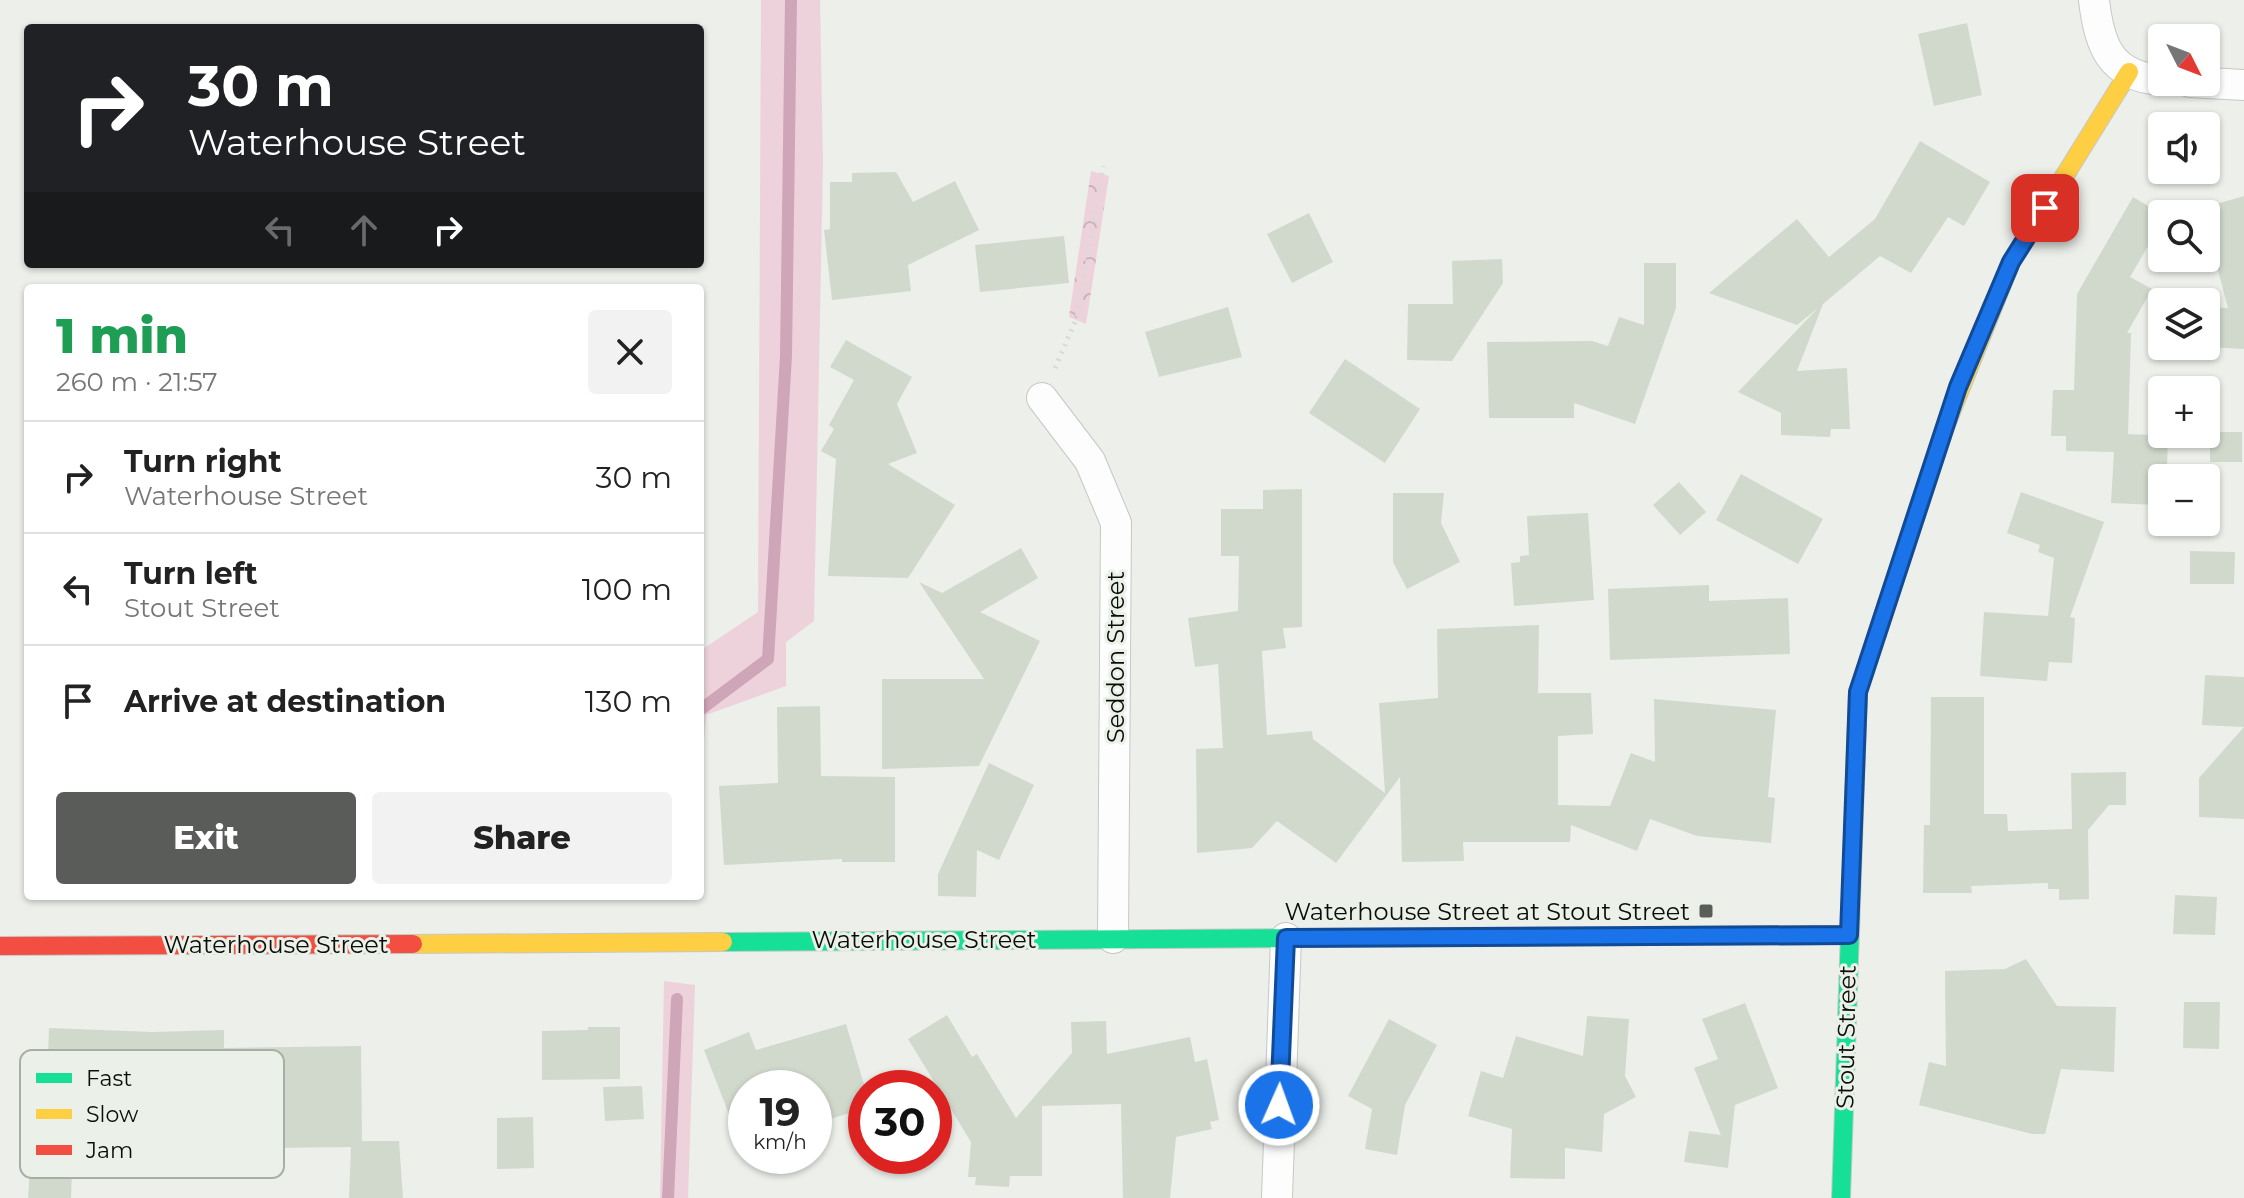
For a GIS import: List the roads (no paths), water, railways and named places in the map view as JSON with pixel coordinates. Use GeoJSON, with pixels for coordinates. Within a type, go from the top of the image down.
{"type":"FeatureCollection","features":[{"type":"Feature","properties":{"kind":"street"},"geometry":{"type":"LineString","coordinates":[[2094,0],[2101,43],[2109,56],[2129,72],[2148,77]]}},
{"type":"Feature","properties":{"kind":"street","name":"Stout Street"},"geometry":{"type":"LineString","coordinates":[[1841,1198],[1858,692],[1958,387],[2011,262],[2129,72]]}},
{"type":"Feature","properties":{"kind":"street"},"geometry":{"type":"LineString","coordinates":[[2220,84],[2244,85]]}},
{"type":"Feature","properties":{"kind":"street","name":"Seddon Street"},"geometry":{"type":"LineString","coordinates":[[1042,398],[1090,461],[1116,523],[1113,938]]}},
{"type":"Feature","properties":{"kind":"street","name":"Waterhouse Street"},"geometry":{"type":"LineString","coordinates":[[0,946],[1849,935]]}},
{"type":"Feature","properties":{"kind":"street"},"geometry":{"type":"LineString","coordinates":[[1277,1198],[1286,938]]}},
{"type":"Feature","properties":{"kind":"waterway"},"geometry":{"type":"LineString","coordinates":[[704,707],[768,659],[786,356],[791,0]]}},
{"type":"Feature","properties":{"kind":"waterway"},"geometry":{"type":"LineString","coordinates":[[668,1198],[677,999]]}},
{"type":"Feature","properties":{"kind":"place","name":"Waterhouse Street at Stout Street"},"geometry":{"type":"Point","coordinates":[1706,911]}}]}
